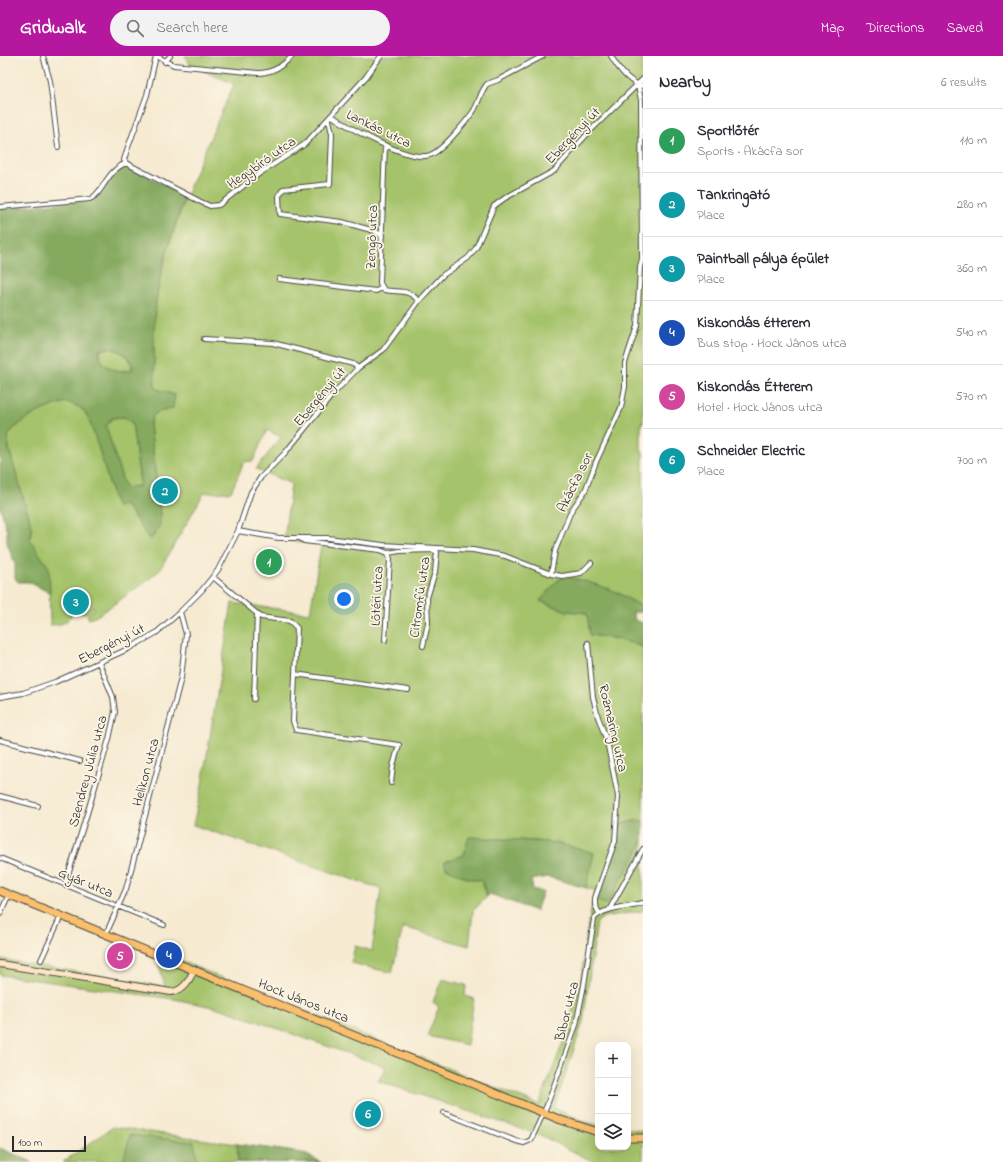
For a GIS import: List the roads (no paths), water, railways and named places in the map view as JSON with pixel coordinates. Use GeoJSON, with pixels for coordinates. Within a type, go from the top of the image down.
{"type":"FeatureCollection","features":[{"type":"Feature","properties":{"kind":"main road","name":"Hock János utca"},"geometry":{"type":"LineString","coordinates":[[0,891],[194,969],[543,1113],[595,1131]]}},
{"type":"Feature","properties":{"kind":"main road"},"geometry":{"type":"LineString","coordinates":[[631,1138],[643,1138]]}},
{"type":"Feature","properties":{"kind":"street"},"geometry":{"type":"LineString","coordinates":[[43,56],[50,81],[58,146]]}},
{"type":"Feature","properties":{"kind":"street"},"geometry":{"type":"LineString","coordinates":[[0,207],[93,198],[109,174],[126,163],[124,160],[147,95],[156,56],[165,62],[182,66],[264,73],[282,65],[292,56]]}},
{"type":"Feature","properties":{"kind":"street"},"geometry":{"type":"LineString","coordinates":[[165,62],[170,56]]}},
{"type":"Feature","properties":{"kind":"street","name":"Hegybíró utca"},"geometry":{"type":"LineString","coordinates":[[126,163],[201,202],[214,206],[225,201],[269,166],[305,144],[366,77],[381,56]]}},
{"type":"Feature","properties":{"kind":"street","name":"Lankás utca"},"geometry":{"type":"LineString","coordinates":[[330,118],[414,157],[432,155],[474,111],[486,84],[498,80],[543,56]]}},
{"type":"Feature","properties":{"kind":"street"},"geometry":{"type":"LineString","coordinates":[[611,56],[620,69],[638,85],[643,86]]}},
{"type":"Feature","properties":{"kind":"street","name":"Ebergényi út"},"geometry":{"type":"LineString","coordinates":[[0,697],[38,688],[99,663],[142,642],[168,624],[213,577],[225,559],[238,531],[247,502],[255,484],[285,453],[333,394],[358,368],[383,350],[419,301],[443,275],[468,258],[476,248],[494,206],[505,198],[554,171],[590,131],[643,80]]}},
{"type":"Feature","properties":{"kind":"street","name":"Akácfa sor"},"geometry":{"type":"LineString","coordinates":[[551,574],[556,551],[571,511],[585,491],[596,462],[621,408],[625,387],[625,363],[637,326],[640,266],[642,259],[641,100],[638,85]]}},
{"type":"Feature","properties":{"kind":"street"},"geometry":{"type":"LineString","coordinates":[[330,118],[332,134],[330,184],[283,189],[279,196],[280,214],[342,222],[375,231],[382,236]]}},
{"type":"Feature","properties":{"kind":"street","name":"Zengő utca"},"geometry":{"type":"LineString","coordinates":[[386,145],[380,283],[382,288],[390,291],[407,291],[419,301]]}},
{"type":"Feature","properties":{"kind":"street"},"geometry":{"type":"LineString","coordinates":[[279,279],[376,291],[382,288]]}},
{"type":"Feature","properties":{"kind":"street"},"geometry":{"type":"LineString","coordinates":[[204,339],[273,343],[354,364],[358,368]]}},
{"type":"Feature","properties":{"kind":"street"},"geometry":{"type":"LineString","coordinates":[[238,531],[278,538],[328,538],[383,545],[473,550],[505,556],[551,574],[562,576],[581,573],[591,563]]}},
{"type":"Feature","properties":{"kind":"street"},"geometry":{"type":"LineString","coordinates":[[300,538],[310,542],[380,550],[388,553]]}},
{"type":"Feature","properties":{"kind":"street","name":"Citromfű utca"},"geometry":{"type":"LineString","coordinates":[[388,553],[433,550],[437,552],[435,572],[427,598],[428,623],[423,646]]}},
{"type":"Feature","properties":{"kind":"street","name":"Lőtéri utca"},"geometry":{"type":"LineString","coordinates":[[385,640],[390,559],[388,553]]}},
{"type":"Feature","properties":{"kind":"street"},"geometry":{"type":"LineString","coordinates":[[213,577],[256,614],[265,618],[290,621],[296,625],[298,632],[293,721],[296,730],[399,745],[393,766],[391,783]]}},
{"type":"Feature","properties":{"kind":"street","name":"Helikon utca"},"geometry":{"type":"LineString","coordinates":[[106,934],[126,889],[181,678],[186,634],[180,612]]}},
{"type":"Feature","properties":{"kind":"street"},"geometry":{"type":"LineString","coordinates":[[254,700],[256,614]]}},
{"type":"Feature","properties":{"kind":"street","name":"Rozmaring utca"},"geometry":{"type":"LineString","coordinates":[[588,643],[593,697],[598,717],[607,741],[618,796],[615,841],[595,898],[595,905],[599,913]]}},
{"type":"Feature","properties":{"kind":"street","name":"Szendrey Júlia utca"},"geometry":{"type":"LineString","coordinates":[[65,885],[109,739],[115,712],[113,697],[99,663]]}},
{"type":"Feature","properties":{"kind":"street"},"geometry":{"type":"LineString","coordinates":[[295,674],[408,690]]}},
{"type":"Feature","properties":{"kind":"street"},"geometry":{"type":"LineString","coordinates":[[0,740],[80,761]]}},
{"type":"Feature","properties":{"kind":"street"},"geometry":{"type":"LineString","coordinates":[[0,796],[38,806]]}},
{"type":"Feature","properties":{"kind":"street"},"geometry":{"type":"LineString","coordinates":[[609,910],[643,849]]}},
{"type":"Feature","properties":{"kind":"street","name":"Gyár utca"},"geometry":{"type":"LineString","coordinates":[[0,858],[164,925]]}},
{"type":"Feature","properties":{"kind":"street"},"geometry":{"type":"LineString","coordinates":[[0,914],[9,894]]}},
{"type":"Feature","properties":{"kind":"street"},"geometry":{"type":"LineString","coordinates":[[599,913],[643,903]]}},
{"type":"Feature","properties":{"kind":"street","name":"Bíbor utca"},"geometry":{"type":"LineString","coordinates":[[444,1113],[521,1142],[531,1140],[543,1113],[576,1025],[584,985],[592,924],[595,917],[599,913]]}},
{"type":"Feature","properties":{"kind":"street"},"geometry":{"type":"LineString","coordinates":[[41,960],[61,916]]}},
{"type":"Feature","properties":{"kind":"street"},"geometry":{"type":"LineString","coordinates":[[0,964],[171,992],[177,991],[186,984],[194,969]]}},
{"type":"Feature","properties":{"kind":"place","name":"Tankringató"},"geometry":{"type":"Point","coordinates":[165,491]}},
{"type":"Feature","properties":{"kind":"place","name":"Sportlőtér"},"geometry":{"type":"Point","coordinates":[269,562]}},
{"type":"Feature","properties":{"kind":"place","name":"Paintball pálya épület"},"geometry":{"type":"Point","coordinates":[76,602]}},
{"type":"Feature","properties":{"kind":"place","name":"Kiskondás étterem"},"geometry":{"type":"Point","coordinates":[169,955]}},
{"type":"Feature","properties":{"kind":"place","name":"Kiskondás Étterem"},"geometry":{"type":"Point","coordinates":[120,956]}},
{"type":"Feature","properties":{"kind":"place","name":"Schneider Electric"},"geometry":{"type":"Point","coordinates":[368,1114]}}]}
